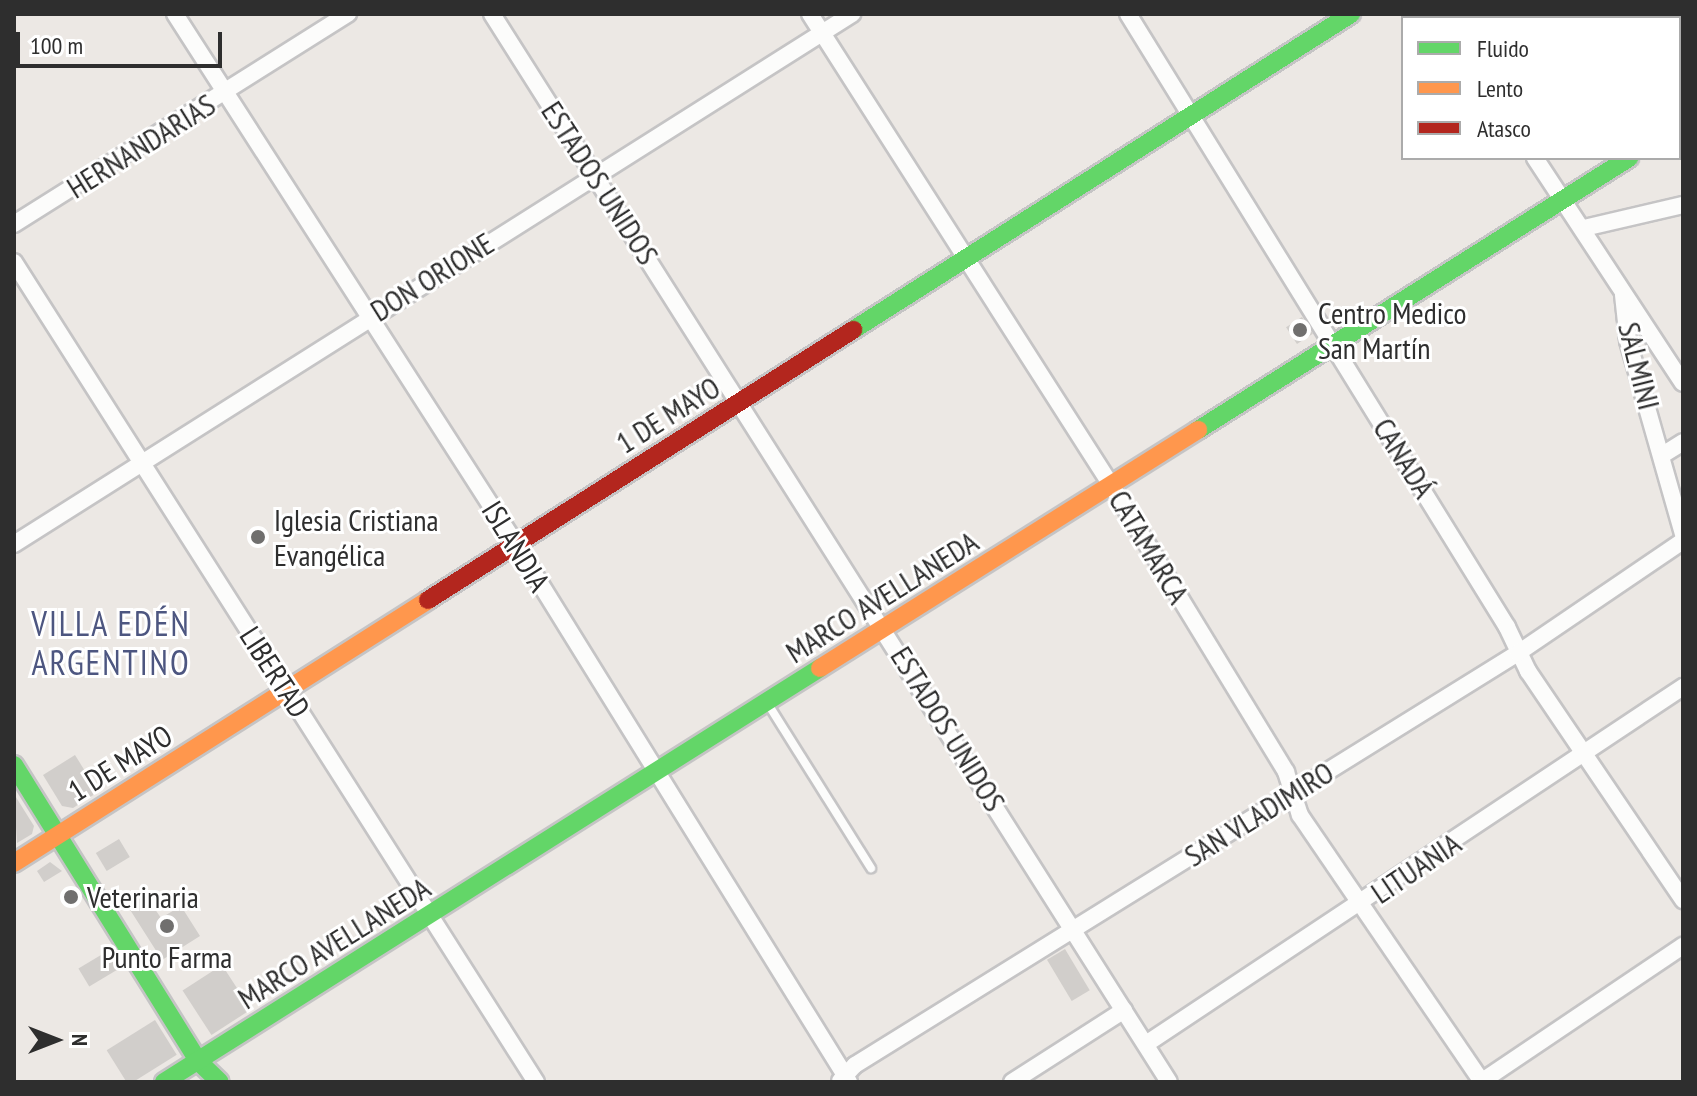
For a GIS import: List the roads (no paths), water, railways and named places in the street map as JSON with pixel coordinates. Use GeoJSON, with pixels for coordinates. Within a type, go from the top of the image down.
{"type":"FeatureCollection","features":[{"type":"Feature","properties":{"kind":"street","name":"ISLANDIA"},"geometry":{"type":"LineString","coordinates":[[175,14],[515,543],[844,1080]]}},
{"type":"Feature","properties":{"kind":"street","name":"HERNANDARIAS"},"geometry":{"type":"LineString","coordinates":[[14,224],[348,14]]}},
{"type":"Feature","properties":{"kind":"street","name":"ESTADOS UNIDOS"},"geometry":{"type":"LineString","coordinates":[[492,14],[886,628],[1169,1082]]}},
{"type":"Feature","properties":{"kind":"street","name":"CATAMARCA"},"geometry":{"type":"LineString","coordinates":[[810,14],[969,258],[1111,485],[1286,772],[1300,815],[1364,904],[1481,1082]]}},
{"type":"Feature","properties":{"kind":"street","name":"DON ORIONE"},"geometry":{"type":"LineString","coordinates":[[14,544],[368,317],[852,14]]}},
{"type":"Feature","properties":{"kind":"street","name":"CANADÁ"},"geometry":{"type":"LineString","coordinates":[[1128,14],[1507,627],[1518,653],[1683,900]]}},
{"type":"Feature","properties":{"kind":"street","name":"1 DE MAYO"},"geometry":{"type":"LineString","coordinates":[[14,863],[1351,14]]}},
{"type":"Feature","properties":{"kind":"street"},"geometry":{"type":"LineString","coordinates":[[1536,160],[1584,228],[1683,383]]}},
{"type":"Feature","properties":{"kind":"street","name":"MARCO AVELLANEDA"},"geometry":{"type":"LineString","coordinates":[[164,1082],[432,916],[1626,160]]}},
{"type":"Feature","properties":{"kind":"street"},"geometry":{"type":"LineString","coordinates":[[1584,228],[1683,205]]}},
{"type":"Feature","properties":{"kind":"street","name":"LIBERTAD"},"geometry":{"type":"LineString","coordinates":[[14,262],[536,1082]]}},
{"type":"Feature","properties":{"kind":"street","name":"SALMINI"},"geometry":{"type":"LineString","coordinates":[[1623,289],[1628,341],[1664,454],[1682,540]]}},
{"type":"Feature","properties":{"kind":"street"},"geometry":{"type":"LineString","coordinates":[[1664,454],[1683,442]]}},
{"type":"Feature","properties":{"kind":"street","name":"SAN VLADIMIRO"},"geometry":{"type":"LineString","coordinates":[[844,1080],[1074,931],[1518,653],[1682,540]]}},
{"type":"Feature","properties":{"kind":"street","name":"LITUANIA"},"geometry":{"type":"LineString","coordinates":[[1146,1044],[1364,904],[1683,687]]}},
{"type":"Feature","properties":{"kind":"street"},"geometry":{"type":"LineString","coordinates":[[14,765],[198,1061],[220,1082]]}},
{"type":"Feature","properties":{"kind":"street"},"geometry":{"type":"LineString","coordinates":[[1481,1082],[1683,946]]}},
{"type":"Feature","properties":{"kind":"street"},"geometry":{"type":"LineString","coordinates":[[1012,1082],[1124,1010]]}},
{"type":"Feature","properties":{"kind":"lane"},"geometry":{"type":"LineString","coordinates":[[767,703],[871,868]]}},
{"type":"Feature","properties":{"kind":"place","name":"Centro Medico San Martín"},"geometry":{"type":"Point","coordinates":[1300,330]}},
{"type":"Feature","properties":{"kind":"place","name":"Iglesia Cristiana Evangélica"},"geometry":{"type":"Point","coordinates":[258,537]}},
{"type":"Feature","properties":{"kind":"place","name":"Veterinaria"},"geometry":{"type":"Point","coordinates":[71,897]}},
{"type":"Feature","properties":{"kind":"place","name":"Punto Farma"},"geometry":{"type":"Point","coordinates":[167,926]}},
{"type":"Feature","properties":{"kind":"district","name":"VILLA EDÉN ARGENTINO"},"geometry":{"type":"Point","coordinates":[111,642]}}]}
